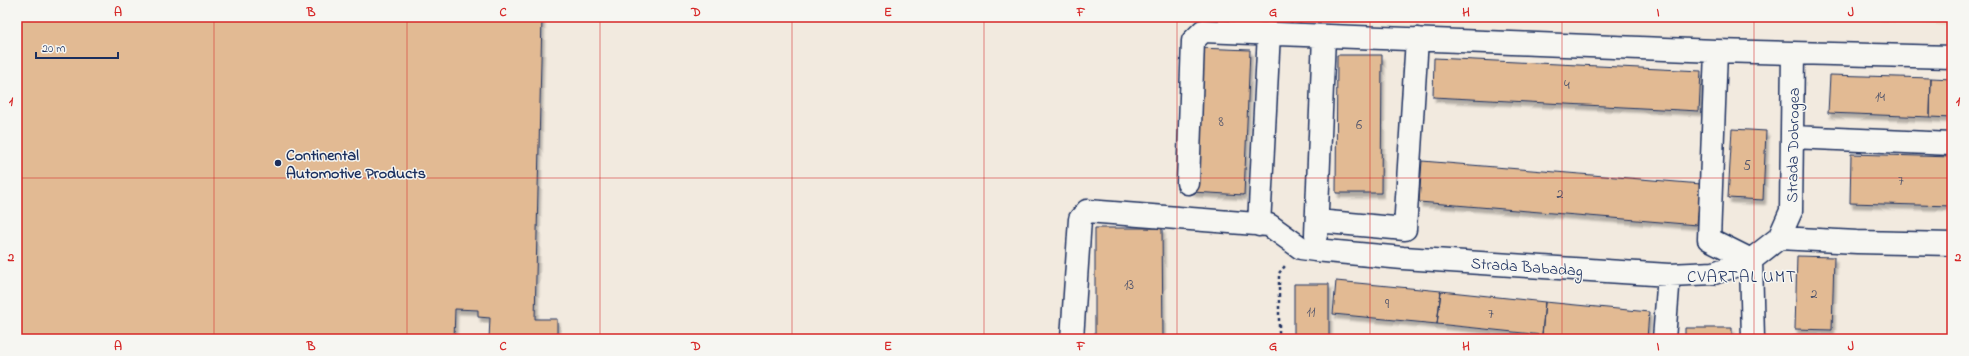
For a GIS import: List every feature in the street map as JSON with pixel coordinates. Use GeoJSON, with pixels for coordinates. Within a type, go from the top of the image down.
{"type":"FeatureCollection","features":[{"type":"Feature","properties":{"kind":"street"},"geometry":{"type":"LineString","coordinates":[[1188,183],[1193,41],[1203,31],[1793,54],[1952,57]]}},
{"type":"Feature","properties":{"kind":"street"},"geometry":{"type":"LineString","coordinates":[[1259,225],[1269,33]]}},
{"type":"Feature","properties":{"kind":"street"},"geometry":{"type":"LineString","coordinates":[[1072,339],[1080,219],[1087,211],[1269,225],[1308,249],[1317,221],[1324,36]]}},
{"type":"Feature","properties":{"kind":"street"},"geometry":{"type":"LineString","coordinates":[[1317,221],[1405,229],[1417,39]]}},
{"type":"Feature","properties":{"kind":"street"},"geometry":{"type":"LineString","coordinates":[[1716,51],[1709,239],[1751,260],[1753,339]]}},
{"type":"Feature","properties":{"kind":"street","name":"Strada Dobrogea"},"geometry":{"type":"LineString","coordinates":[[1751,260],[1779,238],[1791,211],[1793,54]]}},
{"type":"Feature","properties":{"kind":"street"},"geometry":{"type":"LineString","coordinates":[[1792,137],[1952,144]]}},
{"type":"Feature","properties":{"kind":"street"},"geometry":{"type":"LineString","coordinates":[[1779,238],[1857,242],[1952,244]]}},
{"type":"Feature","properties":{"kind":"street","name":"Strada Babadag"},"geometry":{"type":"LineString","coordinates":[[1308,249],[1403,258],[1669,274],[1714,273],[1751,260]]}},
{"type":"Feature","properties":{"kind":"street"},"geometry":{"type":"LineString","coordinates":[[1664,339],[1669,274]]}},
{"type":"Feature","properties":{"kind":"path"},"geometry":{"type":"LineString","coordinates":[[1279,339],[1279,273],[1308,249]]}},
{"type":"Feature","properties":{"kind":"shaded area"},"geometry":{"type":"Polygon","coordinates":[[[1810,17],[1952,17],[1952,26],[1810,17]]]}},
{"type":"Feature","properties":{"kind":"building","name":"Continental Automotive Products"},"geometry":{"type":"Polygon","coordinates":[[[17,17],[542,17],[535,319],[557,319],[557,339],[489,339],[490,318],[478,317],[478,310],[455,309],[454,339],[17,339],[17,17]]]}},
{"type":"Feature","properties":{"kind":"building"},"geometry":{"type":"Polygon","coordinates":[[[1199,48],[1250,50],[1244,195],[1192,192],[1199,48]]]}},
{"type":"Feature","properties":{"kind":"building"},"geometry":{"type":"Polygon","coordinates":[[[1337,55],[1382,55],[1381,193],[1336,193],[1337,55]]]}},
{"type":"Feature","properties":{"kind":"building"},"geometry":{"type":"Polygon","coordinates":[[[1434,58],[1701,71],[1699,111],[1433,97],[1434,58]]]}},
{"type":"Feature","properties":{"kind":"building"},"geometry":{"type":"Polygon","coordinates":[[[1830,75],[1931,78],[1930,117],[1828,113],[1830,75]]]}},
{"type":"Feature","properties":{"kind":"building"},"geometry":{"type":"Polygon","coordinates":[[[1931,78],[1952,79],[1952,118],[1930,117],[1931,78]]]}},
{"type":"Feature","properties":{"kind":"building"},"geometry":{"type":"Polygon","coordinates":[[[1732,129],[1766,131],[1763,200],[1728,198],[1732,129]]]}},
{"type":"Feature","properties":{"kind":"building"},"geometry":{"type":"Polygon","coordinates":[[[1851,154],[1952,157],[1952,206],[1850,203],[1851,154]]]}},
{"type":"Feature","properties":{"kind":"building"},"geometry":{"type":"Polygon","coordinates":[[[1422,161],[1701,184],[1697,225],[1419,202],[1422,161]]]}},
{"type":"Feature","properties":{"kind":"building"},"geometry":{"type":"Polygon","coordinates":[[[1095,228],[1162,228],[1163,339],[1095,339],[1095,228]]]}},
{"type":"Feature","properties":{"kind":"building"},"geometry":{"type":"Polygon","coordinates":[[[1797,256],[1834,257],[1832,330],[1795,329],[1797,256]]]}},
{"type":"Feature","properties":{"kind":"building"},"geometry":{"type":"Polygon","coordinates":[[[1336,281],[1441,291],[1437,324],[1333,314],[1336,281]]]}},
{"type":"Feature","properties":{"kind":"building"},"geometry":{"type":"Polygon","coordinates":[[[1294,284],[1329,284],[1329,339],[1294,339],[1294,284]]]}},
{"type":"Feature","properties":{"kind":"building"},"geometry":{"type":"Polygon","coordinates":[[[1441,291],[1545,302],[1542,335],[1437,324],[1441,291]]]}},
{"type":"Feature","properties":{"kind":"building"},"geometry":{"type":"Polygon","coordinates":[[[1545,302],[1649,312],[1647,339],[1586,339],[1542,335],[1545,302]]]}},
{"type":"Feature","properties":{"kind":"building"},"geometry":{"type":"Polygon","coordinates":[[[1685,328],[1732,328],[1732,339],[1685,339],[1685,328]]]}},
{"type":"Feature","properties":{"kind":"building"},"geometry":{"type":"Polygon","coordinates":[[[1794,335],[1883,338],[1883,339],[1794,339],[1794,335]]]}},
{"type":"Feature","properties":{"kind":"place","name":"Continental Automotive Products"},"geometry":{"type":"Point","coordinates":[278,163]}},
{"type":"Feature","properties":{"kind":"district","name":"CVARTAL UMT"},"geometry":{"type":"Point","coordinates":[1742,276]}}]}
